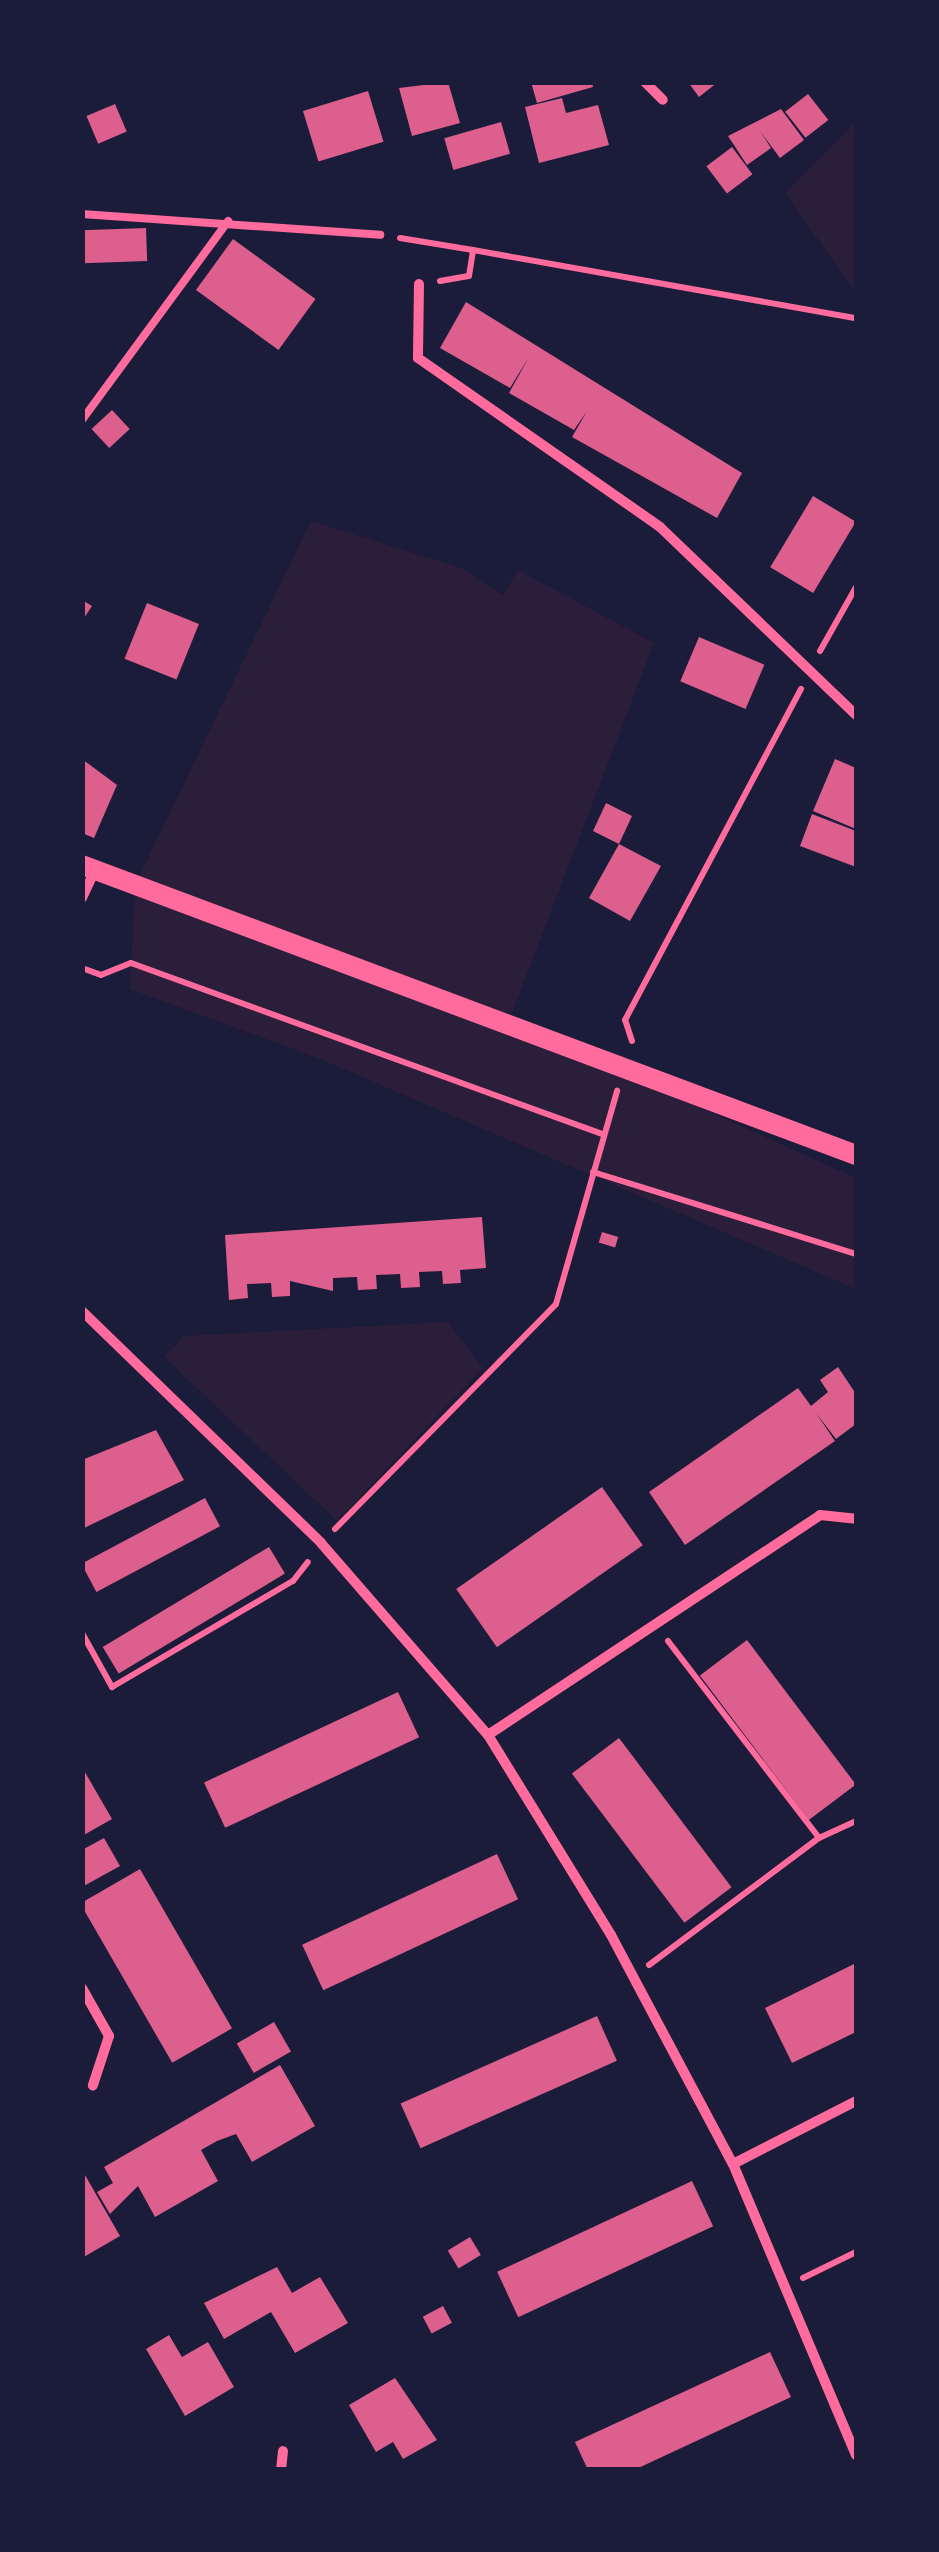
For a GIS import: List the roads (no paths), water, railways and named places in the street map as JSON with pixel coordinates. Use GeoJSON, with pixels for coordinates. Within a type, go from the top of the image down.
{"type":"FeatureCollection","features":[{"type":"Feature","properties":{"kind":"main road"},"geometry":{"type":"LineString","coordinates":[[89,868],[626,1064],[856,1155]]}},
{"type":"Feature","properties":{"kind":"street"},"geometry":{"type":"LineString","coordinates":[[645,82],[663,100]]}},
{"type":"Feature","properties":{"kind":"street"},"geometry":{"type":"LineString","coordinates":[[418,284],[418,358],[660,527],[856,715]]}},
{"type":"Feature","properties":{"kind":"street"},"geometry":{"type":"LineString","coordinates":[[82,898],[89,868]]}},
{"type":"Feature","properties":{"kind":"street"},"geometry":{"type":"LineString","coordinates":[[82,1311],[321,1543],[488,1736],[634,1976],[733,2164],[788,2285],[856,2455]]}},
{"type":"Feature","properties":{"kind":"street"},"geometry":{"type":"LineString","coordinates":[[488,1736],[820,1515],[856,1519]]}},
{"type":"Feature","properties":{"kind":"street"},"geometry":{"type":"LineString","coordinates":[[82,1988],[109,2036],[93,2085]]}},
{"type":"Feature","properties":{"kind":"street"},"geometry":{"type":"LineString","coordinates":[[733,2164],[856,2100]]}},
{"type":"Feature","properties":{"kind":"street"},"geometry":{"type":"LineString","coordinates":[[281,2470],[283,2450]]}},
{"type":"Feature","properties":{"kind":"lane"},"geometry":{"type":"LineString","coordinates":[[82,214],[228,221],[380,235]]}},
{"type":"Feature","properties":{"kind":"lane"},"geometry":{"type":"LineString","coordinates":[[82,420],[228,221]]}}]}
